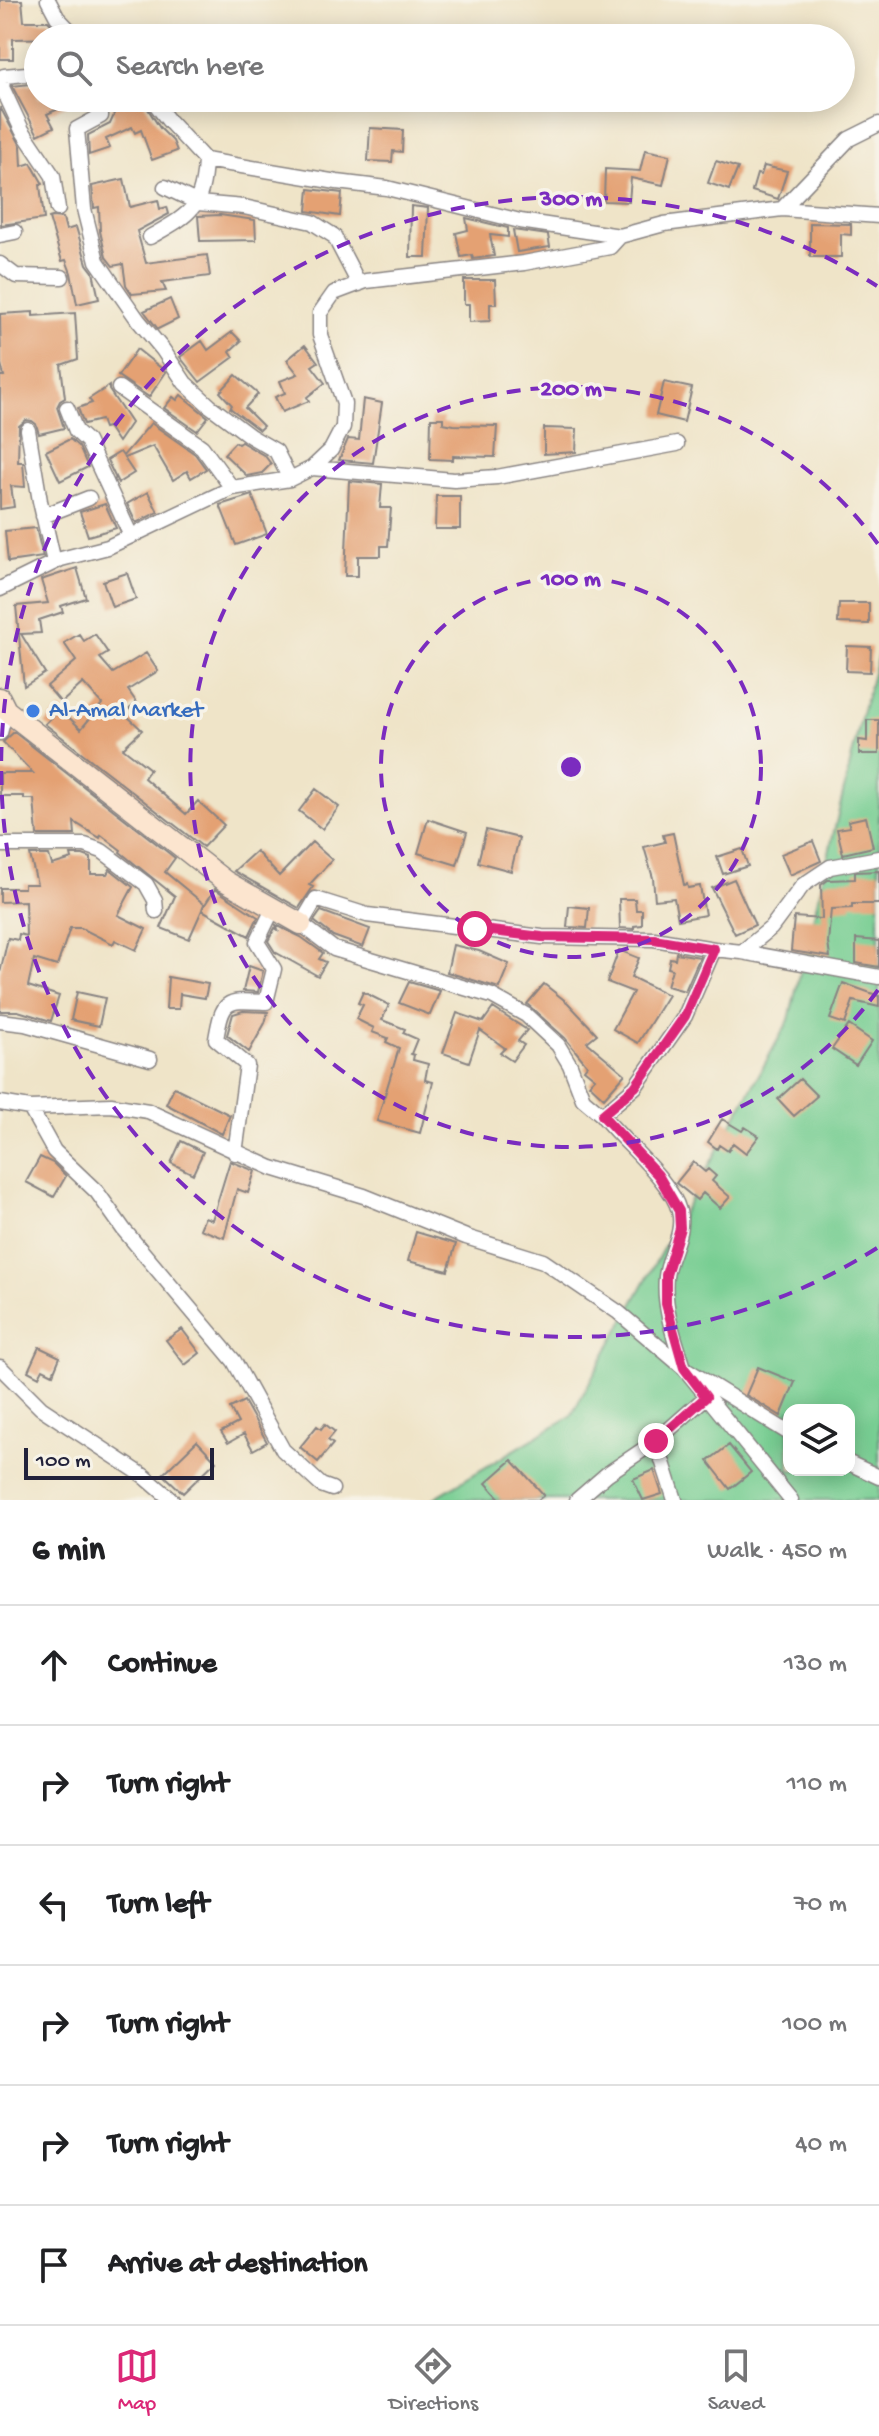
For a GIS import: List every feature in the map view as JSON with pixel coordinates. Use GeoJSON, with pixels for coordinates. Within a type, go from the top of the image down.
{"type":"FeatureCollection","features":[{"type":"Feature","properties":{"kind":"street"},"geometry":{"type":"LineString","coordinates":[[48,0],[64,24]]}},
{"type":"Feature","properties":{"kind":"street"},"geometry":{"type":"LineString","coordinates":[[24,74],[4,76],[2,87],[22,130],[53,176],[58,209]]}},
{"type":"Feature","properties":{"kind":"street"},"geometry":{"type":"LineString","coordinates":[[101,112],[101,116],[77,129],[84,209],[97,261],[185,383],[250,436],[276,451],[290,479]]}},
{"type":"Feature","properties":{"kind":"street"},"geometry":{"type":"LineString","coordinates":[[163,112],[205,160],[387,188],[520,221],[620,236],[664,224],[782,209],[879,216]]}},
{"type":"Feature","properties":{"kind":"street"},"geometry":{"type":"LineString","coordinates":[[782,209],[849,139],[879,124]]}},
{"type":"Feature","properties":{"kind":"street"},"geometry":{"type":"LineString","coordinates":[[150,237],[180,219],[198,203],[205,160]]}},
{"type":"Feature","properties":{"kind":"street"},"geometry":{"type":"LineString","coordinates":[[165,187],[198,203],[244,207],[312,222],[334,236],[359,284]]}},
{"type":"Feature","properties":{"kind":"street"},"geometry":{"type":"LineString","coordinates":[[0,589],[54,562],[108,547],[232,488],[290,479],[312,468],[331,450],[343,427],[344,403],[320,335],[320,313],[334,293],[359,284],[610,247],[620,236]]}},
{"type":"Feature","properties":{"kind":"street"},"geometry":{"type":"LineString","coordinates":[[0,264],[16,276],[62,277]]}},
{"type":"Feature","properties":{"kind":"street"},"geometry":{"type":"LineString","coordinates":[[119,388],[202,447],[232,488]]}},
{"type":"Feature","properties":{"kind":"street"},"geometry":{"type":"LineString","coordinates":[[67,408],[76,431],[87,441],[131,536]]}},
{"type":"Feature","properties":{"kind":"street"},"geometry":{"type":"LineString","coordinates":[[28,430],[54,562]]}},
{"type":"Feature","properties":{"kind":"street"},"geometry":{"type":"LineString","coordinates":[[312,468],[454,480],[512,474],[677,444]]}},
{"type":"Feature","properties":{"kind":"street"},"geometry":{"type":"LineString","coordinates":[[43,516],[89,498]]}},
{"type":"Feature","properties":{"kind":"street"},"geometry":{"type":"LineString","coordinates":[[0,733],[3,704]]}},
{"type":"Feature","properties":{"kind":"street"},"geometry":{"type":"LineString","coordinates":[[3,704],[225,881],[301,924],[334,949],[492,996],[526,1015],[558,1045],[570,1065],[583,1099],[658,1175],[679,1211],[680,1228],[666,1275],[666,1304],[684,1368],[791,1500]]}},
{"type":"Feature","properties":{"kind":"street"},"geometry":{"type":"LineString","coordinates":[[0,845],[85,845],[102,851],[146,884],[155,900],[156,911]]}},
{"type":"Feature","properties":{"kind":"street"},"geometry":{"type":"LineString","coordinates":[[742,952],[771,928],[803,885],[830,867],[879,858]]}},
{"type":"Feature","properties":{"kind":"street"},"geometry":{"type":"LineString","coordinates":[[301,924],[316,899],[367,915],[542,937],[654,939],[879,977]]}},
{"type":"Feature","properties":{"kind":"street"},"geometry":{"type":"LineString","coordinates":[[235,1153],[247,1065],[216,1039],[221,1012],[226,1004],[236,1000],[266,1002],[274,969],[257,942],[273,909]]}},
{"type":"Feature","properties":{"kind":"street"},"geometry":{"type":"LineString","coordinates":[[602,1115],[635,1087],[685,1016],[714,949]]}},
{"type":"Feature","properties":{"kind":"street"},"geometry":{"type":"LineString","coordinates":[[0,1021],[25,1024],[150,1059]]}},
{"type":"Feature","properties":{"kind":"street"},"geometry":{"type":"LineString","coordinates":[[0,1103],[30,1108],[111,1105],[148,1111],[272,1168],[364,1196],[466,1237],[543,1261],[618,1312],[684,1368],[783,1429]]}},
{"type":"Feature","properties":{"kind":"street"},"geometry":{"type":"LineString","coordinates":[[30,1108],[54,1151],[97,1192],[124,1230],[234,1361],[283,1450],[321,1485],[332,1489]]}},
{"type":"Feature","properties":{"kind":"street"},"geometry":{"type":"LineString","coordinates":[[0,1367],[41,1408],[144,1476],[172,1500]]}},
{"type":"Feature","properties":{"kind":"street"},"geometry":{"type":"LineString","coordinates":[[577,1500],[607,1474],[656,1441],[706,1397]]}},
{"type":"Feature","properties":{"kind":"street"},"geometry":{"type":"LineString","coordinates":[[656,1441],[675,1500]]}},
{"type":"Feature","properties":{"kind":"street"},"geometry":{"type":"LineString","coordinates":[[855,1466],[879,1477]]}},
{"type":"Feature","properties":{"kind":"green space"},"geometry":{"type":"Polygon","coordinates":[[[879,652],[879,1500],[431,1500],[571,1416],[789,1020],[879,652]]]}},
{"type":"Feature","properties":{"kind":"building"},"geometry":{"type":"Polygon","coordinates":[[[0,0],[22,0],[24,21],[48,21],[51,24],[24,24],[24,39],[13,39],[13,59],[0,59],[0,0]]]}},
{"type":"Feature","properties":{"kind":"building"},"geometry":{"type":"Polygon","coordinates":[[[24,85],[24,109],[12,86],[24,85]]]}},
{"type":"Feature","properties":{"kind":"building"},"geometry":{"type":"Polygon","coordinates":[[[0,107],[21,146],[22,166],[31,163],[43,184],[40,185],[44,219],[1,225],[0,107]]]}},
{"type":"Feature","properties":{"kind":"building"},"geometry":{"type":"Polygon","coordinates":[[[26,112],[52,112],[47,114],[54,127],[38,135],[26,112]]]}},
{"type":"Feature","properties":{"kind":"building"},"geometry":{"type":"Polygon","coordinates":[[[113,112],[150,112],[173,141],[177,151],[152,160],[141,130],[135,133],[132,127],[106,139],[110,148],[89,155],[88,135],[110,124],[113,112]]]}},
{"type":"Feature","properties":{"kind":"building"},"geometry":{"type":"Polygon","coordinates":[[[370,128],[403,130],[402,152],[393,151],[392,162],[368,161],[370,128]]]}},
{"type":"Feature","properties":{"kind":"building"},"geometry":{"type":"Polygon","coordinates":[[[645,150],[670,155],[663,185],[631,178],[629,202],[604,201],[605,169],[640,171],[645,150]]]}},
{"type":"Feature","properties":{"kind":"building"},"geometry":{"type":"Polygon","coordinates":[[[716,161],[738,168],[729,190],[708,183],[716,161]]]}},
{"type":"Feature","properties":{"kind":"building"},"geometry":{"type":"Polygon","coordinates":[[[764,166],[787,171],[778,199],[752,191],[757,174],[761,175],[764,166]]]}},
{"type":"Feature","properties":{"kind":"building"},"geometry":{"type":"Polygon","coordinates":[[[124,179],[130,207],[158,200],[160,209],[167,207],[169,214],[137,231],[146,263],[207,255],[210,276],[162,282],[166,291],[132,294],[126,285],[123,264],[113,266],[106,257],[99,207],[94,208],[92,186],[124,179]]]}},
{"type":"Feature","properties":{"kind":"building"},"geometry":{"type":"Polygon","coordinates":[[[309,189],[342,193],[340,216],[307,211],[309,189]]]}},
{"type":"Feature","properties":{"kind":"building"},"geometry":{"type":"Polygon","coordinates":[[[411,206],[428,208],[426,257],[410,257],[411,206]]]}},
{"type":"Feature","properties":{"kind":"building"},"geometry":{"type":"Polygon","coordinates":[[[220,215],[255,220],[256,240],[200,241],[198,216],[220,215]]]}},
{"type":"Feature","properties":{"kind":"building"},"geometry":{"type":"Polygon","coordinates":[[[49,218],[63,218],[66,230],[76,227],[87,264],[93,272],[99,299],[77,304],[71,273],[66,260],[62,261],[49,218]]]}},
{"type":"Feature","properties":{"kind":"building"},"geometry":{"type":"Polygon","coordinates":[[[466,218],[508,228],[508,237],[490,235],[494,256],[461,257],[456,233],[468,230],[466,218]]]}},
{"type":"Feature","properties":{"kind":"building"},"geometry":{"type":"Polygon","coordinates":[[[810,223],[851,224],[851,235],[841,234],[841,257],[810,257],[810,223]]]}},
{"type":"Feature","properties":{"kind":"building"},"geometry":{"type":"Polygon","coordinates":[[[513,230],[548,235],[550,247],[517,252],[513,230]]]}},
{"type":"Feature","properties":{"kind":"building"},"geometry":{"type":"Polygon","coordinates":[[[464,280],[495,280],[496,304],[490,304],[490,321],[469,322],[469,304],[464,304],[464,280]]]}},
{"type":"Feature","properties":{"kind":"building"},"geometry":{"type":"Polygon","coordinates":[[[170,299],[178,319],[158,329],[144,311],[170,299]]]}},
{"type":"Feature","properties":{"kind":"building"},"geometry":{"type":"Polygon","coordinates":[[[33,312],[33,316],[75,313],[78,359],[61,365],[65,398],[57,407],[64,428],[39,434],[32,421],[26,420],[19,426],[18,462],[23,462],[25,487],[11,486],[14,507],[0,509],[0,376],[4,376],[0,314],[33,312]]]}},
{"type":"Feature","properties":{"kind":"building"},"geometry":{"type":"Polygon","coordinates":[[[232,332],[241,341],[230,351],[234,357],[200,382],[180,357],[202,341],[208,350],[232,332]]]}},
{"type":"Feature","properties":{"kind":"building"},"geometry":{"type":"Polygon","coordinates":[[[305,345],[318,362],[312,366],[325,383],[307,397],[309,401],[282,412],[275,397],[285,393],[280,381],[298,374],[287,360],[305,345]]]}},
{"type":"Feature","properties":{"kind":"building"},"geometry":{"type":"Polygon","coordinates":[[[137,349],[166,372],[149,397],[118,376],[137,349]]]}},
{"type":"Feature","properties":{"kind":"building"},"geometry":{"type":"Polygon","coordinates":[[[236,375],[258,394],[245,408],[263,426],[259,430],[230,408],[232,405],[220,392],[236,375]]]}},
{"type":"Feature","properties":{"kind":"building"},"geometry":{"type":"Polygon","coordinates":[[[664,382],[692,388],[684,422],[656,415],[664,382]]]}},
{"type":"Feature","properties":{"kind":"building"},"geometry":{"type":"Polygon","coordinates":[[[109,386],[131,423],[118,442],[108,427],[104,428],[101,420],[84,424],[78,408],[92,403],[89,399],[109,386]]]}},
{"type":"Feature","properties":{"kind":"building"},"geometry":{"type":"Polygon","coordinates":[[[181,395],[208,417],[197,431],[164,408],[173,397],[177,400],[181,395]]]}},
{"type":"Feature","properties":{"kind":"building"},"geometry":{"type":"Polygon","coordinates":[[[363,399],[382,403],[373,463],[339,460],[348,439],[359,440],[363,399]]]}},
{"type":"Feature","properties":{"kind":"building"},"geometry":{"type":"Polygon","coordinates":[[[431,418],[443,418],[443,423],[454,425],[497,426],[495,457],[430,459],[431,418]]]}},
{"type":"Feature","properties":{"kind":"building"},"geometry":{"type":"Polygon","coordinates":[[[151,423],[195,454],[206,469],[191,478],[187,471],[173,480],[153,446],[124,458],[134,473],[118,483],[107,460],[120,452],[123,456],[151,423]]]}},
{"type":"Feature","properties":{"kind":"building"},"geometry":{"type":"Polygon","coordinates":[[[544,428],[577,429],[576,452],[544,454],[544,428]]]}},
{"type":"Feature","properties":{"kind":"building"},"geometry":{"type":"Polygon","coordinates":[[[70,439],[79,447],[88,467],[60,481],[46,451],[70,439]]]}},
{"type":"Feature","properties":{"kind":"building"},"geometry":{"type":"Polygon","coordinates":[[[235,442],[241,442],[265,456],[271,464],[262,473],[247,476],[224,454],[235,442]]]}},
{"type":"Feature","properties":{"kind":"building"},"geometry":{"type":"Polygon","coordinates":[[[349,481],[382,484],[380,508],[391,508],[388,546],[381,546],[381,556],[358,556],[358,576],[345,576],[349,481]]]}},
{"type":"Feature","properties":{"kind":"building"},"geometry":{"type":"Polygon","coordinates":[[[148,492],[158,512],[136,523],[127,504],[148,492]]]}},
{"type":"Feature","properties":{"kind":"building"},"geometry":{"type":"Polygon","coordinates":[[[252,495],[267,534],[236,545],[220,505],[252,495]]]}},
{"type":"Feature","properties":{"kind":"building"},"geometry":{"type":"Polygon","coordinates":[[[436,496],[460,496],[460,529],[435,529],[436,496]]]}},
{"type":"Feature","properties":{"kind":"building"},"geometry":{"type":"Polygon","coordinates":[[[105,504],[116,528],[88,536],[80,512],[105,504]]]}},
{"type":"Feature","properties":{"kind":"building"},"geometry":{"type":"Polygon","coordinates":[[[36,528],[43,557],[8,562],[5,531],[36,528]]]}},
{"type":"Feature","properties":{"kind":"building"},"geometry":{"type":"Polygon","coordinates":[[[77,568],[86,598],[61,606],[63,612],[39,620],[41,633],[21,634],[45,673],[24,686],[16,606],[48,603],[41,580],[77,568]]]}},
{"type":"Feature","properties":{"kind":"building"},"geometry":{"type":"Polygon","coordinates":[[[127,573],[136,599],[112,607],[103,581],[127,573]]]}},
{"type":"Feature","properties":{"kind":"building"},"geometry":{"type":"Polygon","coordinates":[[[839,603],[869,603],[869,624],[838,623],[839,603]]]}},
{"type":"Feature","properties":{"kind":"building"},"geometry":{"type":"Polygon","coordinates":[[[79,634],[84,641],[95,634],[108,653],[100,658],[113,673],[146,653],[158,671],[128,690],[137,703],[124,713],[142,730],[123,748],[150,769],[144,778],[186,814],[198,801],[224,825],[203,847],[45,724],[60,709],[81,729],[102,704],[83,683],[61,703],[47,686],[76,661],[64,643],[79,634]]]}},
{"type":"Feature","properties":{"kind":"building"},"geometry":{"type":"Polygon","coordinates":[[[847,646],[871,647],[870,672],[846,671],[847,646]]]}},
{"type":"Feature","properties":{"kind":"building"},"geometry":{"type":"Polygon","coordinates":[[[867,720],[879,720],[879,754],[859,754],[859,740],[867,741],[867,720]]]}},
{"type":"Feature","properties":{"kind":"building"},"geometry":{"type":"Polygon","coordinates":[[[14,732],[175,858],[165,872],[204,904],[202,909],[215,889],[258,917],[249,936],[202,910],[189,939],[161,928],[175,896],[101,835],[100,838],[74,822],[75,835],[37,835],[34,799],[0,796],[0,773],[33,773],[3,742],[14,732]]]}},
{"type":"Feature","properties":{"kind":"building"},"geometry":{"type":"Polygon","coordinates":[[[316,789],[339,807],[322,829],[299,811],[316,789]]]}},
{"type":"Feature","properties":{"kind":"building"},"geometry":{"type":"Polygon","coordinates":[[[866,817],[873,847],[843,854],[837,829],[850,827],[848,821],[866,817]]]}},
{"type":"Feature","properties":{"kind":"building"},"geometry":{"type":"Polygon","coordinates":[[[428,819],[467,832],[457,865],[418,853],[428,819]]]}},
{"type":"Feature","properties":{"kind":"building"},"geometry":{"type":"Polygon","coordinates":[[[486,830],[519,838],[511,871],[478,862],[486,830]]]}},
{"type":"Feature","properties":{"kind":"building"},"geometry":{"type":"Polygon","coordinates":[[[673,833],[684,885],[687,884],[688,888],[700,886],[705,915],[678,920],[674,898],[655,900],[653,878],[644,847],[665,842],[663,835],[673,833]]]}},
{"type":"Feature","properties":{"kind":"building"},"geometry":{"type":"Polygon","coordinates":[[[813,841],[821,861],[790,875],[781,854],[813,841]]]}},
{"type":"Feature","properties":{"kind":"building"},"geometry":{"type":"Polygon","coordinates":[[[312,842],[332,860],[309,885],[313,887],[299,908],[234,871],[256,851],[279,876],[312,842]]]}},
{"type":"Feature","properties":{"kind":"building"},"geometry":{"type":"Polygon","coordinates":[[[742,849],[748,866],[723,874],[717,857],[742,849]]]}},
{"type":"Feature","properties":{"kind":"building"},"geometry":{"type":"Polygon","coordinates":[[[30,855],[49,855],[52,865],[72,859],[71,855],[83,855],[91,858],[91,874],[107,874],[110,869],[133,887],[118,915],[146,929],[136,950],[115,940],[113,944],[81,928],[70,928],[57,966],[34,959],[28,986],[59,996],[51,1021],[18,1011],[0,1011],[0,973],[8,938],[18,940],[19,934],[26,936],[25,901],[0,902],[0,888],[24,888],[24,884],[37,884],[30,855]]]}},
{"type":"Feature","properties":{"kind":"building"},"geometry":{"type":"Polygon","coordinates":[[[879,871],[879,904],[852,904],[852,908],[831,909],[830,957],[791,951],[794,917],[822,919],[821,885],[828,880],[855,879],[855,872],[879,871]]]}},
{"type":"Feature","properties":{"kind":"building"},"geometry":{"type":"Polygon","coordinates":[[[734,879],[755,925],[735,934],[712,888],[734,879]]]}},
{"type":"Feature","properties":{"kind":"building"},"geometry":{"type":"Polygon","coordinates":[[[619,899],[635,899],[636,910],[642,910],[642,925],[634,926],[634,929],[620,928],[619,899]]]}},
{"type":"Feature","properties":{"kind":"building"},"geometry":{"type":"Polygon","coordinates":[[[569,906],[589,908],[587,928],[567,927],[569,906]]]}},
{"type":"Feature","properties":{"kind":"building"},"geometry":{"type":"Polygon","coordinates":[[[321,911],[370,929],[363,947],[333,936],[314,921],[321,911]]]}},
{"type":"Feature","properties":{"kind":"building"},"geometry":{"type":"Polygon","coordinates":[[[276,925],[301,937],[323,953],[319,959],[326,962],[318,976],[275,952],[268,941],[275,928],[278,930],[276,925]]]}},
{"type":"Feature","properties":{"kind":"building"},"geometry":{"type":"Polygon","coordinates":[[[856,939],[879,941],[879,967],[856,963],[856,939]]]}},
{"type":"Feature","properties":{"kind":"building"},"geometry":{"type":"Polygon","coordinates":[[[453,945],[479,951],[509,964],[499,988],[447,972],[453,945]]]}},
{"type":"Feature","properties":{"kind":"building"},"geometry":{"type":"Polygon","coordinates":[[[619,950],[639,958],[631,977],[668,995],[638,1043],[613,1029],[633,992],[607,982],[619,950]]]}},
{"type":"Feature","properties":{"kind":"building"},"geometry":{"type":"Polygon","coordinates":[[[676,953],[700,957],[685,991],[667,986],[672,969],[668,968],[670,958],[675,959],[676,953]]]}},
{"type":"Feature","properties":{"kind":"building"},"geometry":{"type":"Polygon","coordinates":[[[249,966],[263,971],[258,992],[243,991],[249,966]]]}},
{"type":"Feature","properties":{"kind":"building"},"geometry":{"type":"Polygon","coordinates":[[[168,977],[208,984],[205,998],[180,994],[179,1009],[166,1009],[168,977]]]}},
{"type":"Feature","properties":{"kind":"building"},"geometry":{"type":"Polygon","coordinates":[[[409,982],[440,991],[430,1015],[399,1003],[409,982]]]}},
{"type":"Feature","properties":{"kind":"building"},"geometry":{"type":"Polygon","coordinates":[[[843,983],[879,996],[879,1007],[853,1001],[845,1024],[830,1019],[843,983]]]}},
{"type":"Feature","properties":{"kind":"building"},"geometry":{"type":"Polygon","coordinates":[[[544,984],[568,1003],[597,1034],[587,1042],[625,1074],[604,1098],[589,1084],[595,1078],[584,1069],[587,1065],[565,1038],[527,1004],[544,984]]]}},
{"type":"Feature","properties":{"kind":"building"},"geometry":{"type":"Polygon","coordinates":[[[77,992],[105,998],[99,1026],[71,1020],[77,992]]]}},
{"type":"Feature","properties":{"kind":"building"},"geometry":{"type":"Polygon","coordinates":[[[363,992],[389,1005],[382,1020],[405,1029],[403,1033],[417,1039],[411,1054],[414,1055],[413,1060],[428,1064],[425,1080],[433,1082],[420,1133],[377,1121],[399,1048],[386,1042],[388,1038],[372,1032],[374,1028],[356,1019],[363,1005],[358,1003],[363,992]]]}},
{"type":"Feature","properties":{"kind":"building"},"geometry":{"type":"Polygon","coordinates":[[[493,1008],[527,1030],[518,1041],[524,1045],[512,1061],[500,1053],[505,1048],[480,1030],[469,1062],[443,1053],[457,1013],[483,1022],[493,1008]]]}},
{"type":"Feature","properties":{"kind":"building"},"geometry":{"type":"Polygon","coordinates":[[[243,1011],[268,1012],[249,1052],[227,1035],[233,1014],[243,1011]]]}},
{"type":"Feature","properties":{"kind":"building"},"geometry":{"type":"Polygon","coordinates":[[[849,1025],[872,1041],[856,1065],[832,1049],[849,1025]]]}},
{"type":"Feature","properties":{"kind":"building"},"geometry":{"type":"Polygon","coordinates":[[[800,1079],[817,1096],[794,1116],[778,1099],[800,1079]]]}},
{"type":"Feature","properties":{"kind":"building"},"geometry":{"type":"Polygon","coordinates":[[[174,1087],[230,1115],[222,1134],[166,1104],[174,1087]]]}},
{"type":"Feature","properties":{"kind":"building"},"geometry":{"type":"Polygon","coordinates":[[[722,1119],[742,1131],[745,1127],[759,1136],[746,1153],[733,1143],[728,1151],[719,1145],[717,1149],[708,1142],[722,1119]]]}},
{"type":"Feature","properties":{"kind":"building"},"geometry":{"type":"Polygon","coordinates":[[[181,1141],[203,1152],[193,1174],[171,1163],[181,1141]]]}},
{"type":"Feature","properties":{"kind":"building"},"geometry":{"type":"Polygon","coordinates":[[[40,1157],[53,1163],[66,1176],[54,1197],[26,1182],[40,1157]]]}},
{"type":"Feature","properties":{"kind":"building"},"geometry":{"type":"Polygon","coordinates":[[[230,1161],[255,1171],[248,1193],[237,1189],[224,1238],[200,1229],[205,1217],[212,1220],[230,1161]]]}},
{"type":"Feature","properties":{"kind":"building"},"geometry":{"type":"Polygon","coordinates":[[[693,1162],[716,1176],[712,1181],[730,1197],[720,1208],[703,1193],[697,1200],[676,1183],[693,1162]]]}},
{"type":"Feature","properties":{"kind":"building"},"geometry":{"type":"Polygon","coordinates":[[[416,1232],[456,1244],[448,1271],[408,1261],[416,1232]]]}},
{"type":"Feature","properties":{"kind":"building"},"geometry":{"type":"Polygon","coordinates":[[[182,1329],[200,1353],[185,1365],[166,1340],[182,1329]]]}},
{"type":"Feature","properties":{"kind":"building"},"geometry":{"type":"Polygon","coordinates":[[[39,1347],[60,1357],[53,1374],[43,1369],[39,1377],[28,1371],[39,1347]]]}},
{"type":"Feature","properties":{"kind":"building"},"geometry":{"type":"Polygon","coordinates":[[[758,1367],[795,1382],[786,1404],[783,1404],[781,1416],[746,1395],[758,1367]]]}},
{"type":"Feature","properties":{"kind":"building"},"geometry":{"type":"Polygon","coordinates":[[[244,1401],[267,1442],[253,1450],[244,1434],[228,1443],[221,1432],[238,1423],[230,1408],[244,1401]]]}},
{"type":"Feature","properties":{"kind":"building"},"geometry":{"type":"Polygon","coordinates":[[[325,1424],[335,1432],[328,1440],[333,1444],[318,1462],[300,1447],[317,1426],[321,1429],[325,1424]]]}},
{"type":"Feature","properties":{"kind":"building"},"geometry":{"type":"Polygon","coordinates":[[[197,1441],[216,1461],[183,1493],[163,1474],[197,1441]]]}},
{"type":"Feature","properties":{"kind":"building"},"geometry":{"type":"Polygon","coordinates":[[[729,1445],[751,1472],[730,1489],[708,1461],[729,1445]]]}},
{"type":"Feature","properties":{"kind":"building"},"geometry":{"type":"Polygon","coordinates":[[[512,1460],[544,1495],[538,1500],[501,1500],[486,1483],[512,1460]]]}},
{"type":"Feature","properties":{"kind":"building"},"geometry":{"type":"Polygon","coordinates":[[[654,1470],[662,1494],[643,1500],[633,1479],[654,1470]]]}},
{"type":"Feature","properties":{"kind":"place","name":"Al-Amal Market"},"geometry":{"type":"Point","coordinates":[33,711]}},
{"type":"Feature","properties":{"kind":"route"},"geometry":{"type":"LineString","coordinates":[[475,929],[542,937],[654,939],[714,949],[685,1016],[635,1087],[602,1115],[658,1175],[679,1211],[680,1228],[666,1275],[666,1304],[684,1368],[706,1397],[656,1441]]}}]}
